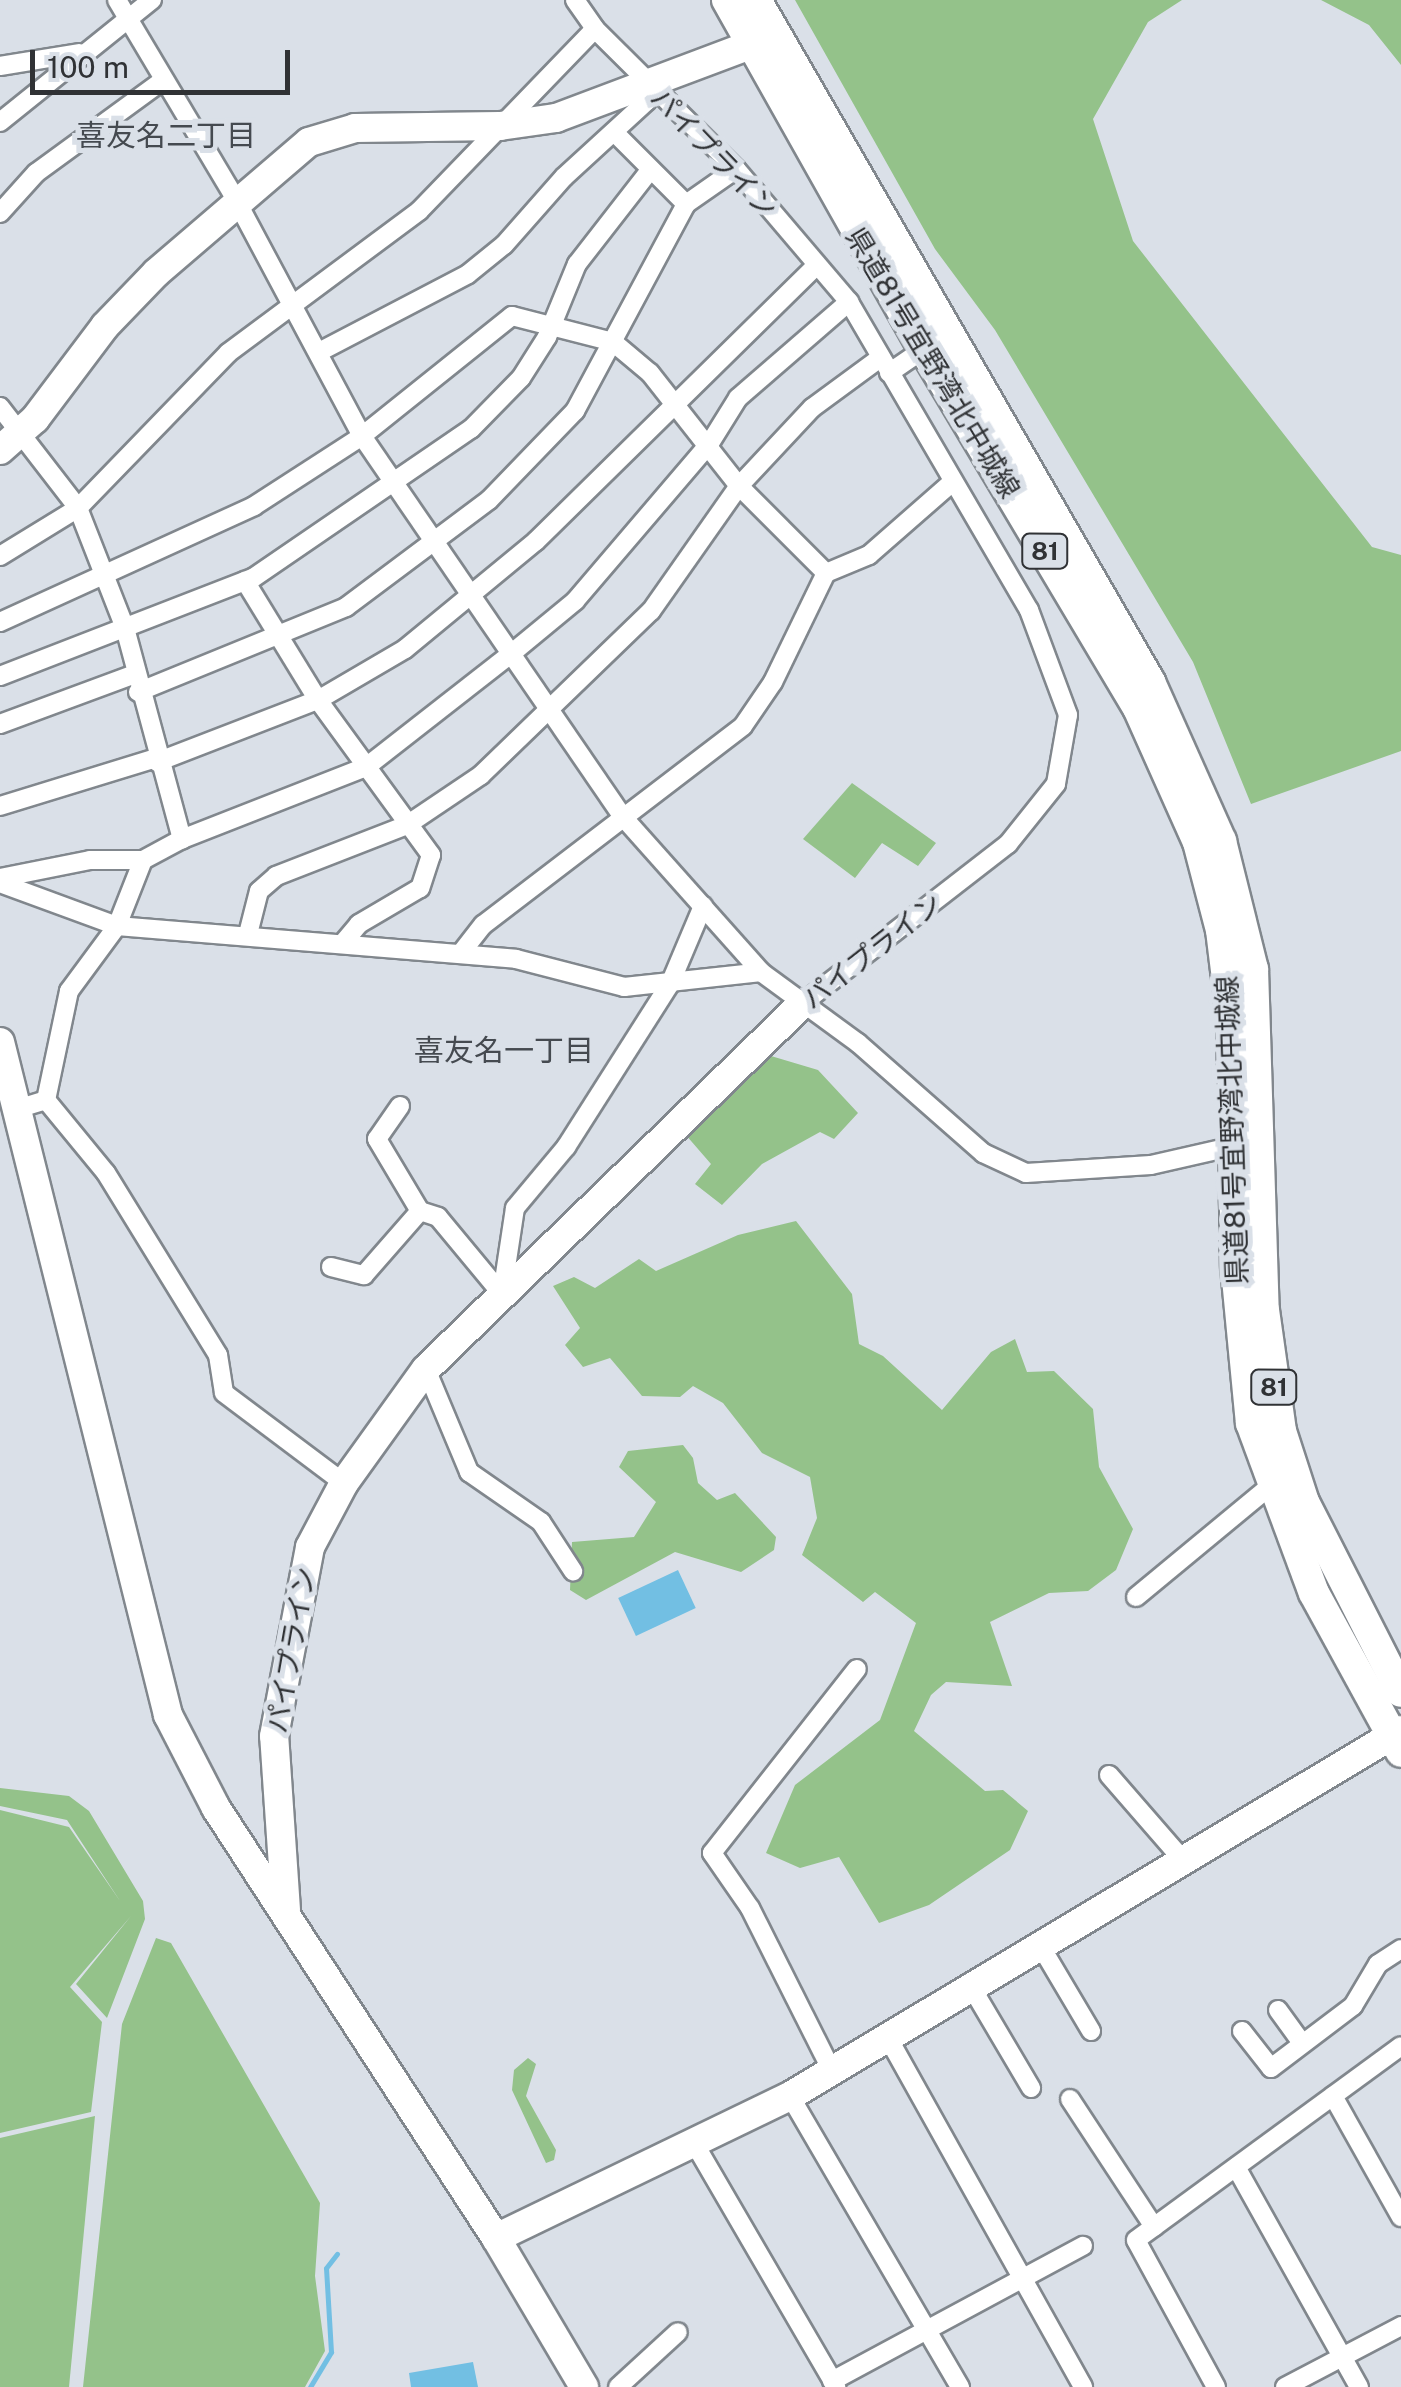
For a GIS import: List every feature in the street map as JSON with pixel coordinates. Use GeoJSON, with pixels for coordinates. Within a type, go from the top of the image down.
{"type":"FeatureCollection","features":[{"type":"Feature","properties":{"kind":"main road","name":"県道81号宜野湾北中城線"},"geometry":{"type":"LineString","coordinates":[[727,0],[763,41],[1188,757],[1221,841],[1253,970],[1240,1342],[1251,1423],[1270,1487],[1314,1593],[1398,1740]]}},
{"type":"Feature","properties":{"kind":"main road","name":"県道81号宜野湾北中城線"},"geometry":{"type":"LineString","coordinates":[[756,0],[763,41],[924,350],[1138,708],[1184,808],[1224,946],[1264,1310],[1282,1431],[1304,1502],[1401,1692]]}},
{"type":"Feature","properties":{"kind":"street"},"geometry":{"type":"LineString","coordinates":[[0,122],[88,50],[122,8],[152,0]]}},
{"type":"Feature","properties":{"kind":"street","name":"パイプライン"},"geometry":{"type":"LineString","coordinates":[[286,1916],[274,1736],[310,1547],[344,1483],[426,1369],[802,1004],[1008,844],[1056,784],[1068,715],[1059,680],[1029,610],[950,484],[849,302],[736,169],[650,86],[596,29],[575,0]]}},
{"type":"Feature","properties":{"kind":"street"},"geometry":{"type":"LineString","coordinates":[[122,8],[236,200],[362,436],[624,818],[762,972],[858,1043],[983,1152],[1026,1173],[1151,1164],[1248,1145]]}},
{"type":"Feature","properties":{"kind":"street"},"geometry":{"type":"LineString","coordinates":[[0,556],[78,508],[228,353],[292,301],[419,211],[596,29]]}},
{"type":"Feature","properties":{"kind":"street"},"geometry":{"type":"LineString","coordinates":[[10,442],[105,326],[288,155],[332,132],[500,126],[556,118],[763,41]]}},
{"type":"Feature","properties":{"kind":"street"},"geometry":{"type":"LineString","coordinates":[[0,66],[88,50]]}},
{"type":"Feature","properties":{"kind":"street"},"geometry":{"type":"LineString","coordinates":[[0,213],[36,172],[162,81]]}},
{"type":"Feature","properties":{"kind":"street"},"geometry":{"type":"LineString","coordinates":[[319,352],[468,274],[647,101],[650,86]]}},
{"type":"Feature","properties":{"kind":"street"},"geometry":{"type":"LineString","coordinates":[[614,132],[686,204]]}},
{"type":"Feature","properties":{"kind":"street"},"geometry":{"type":"LineString","coordinates":[[0,676],[245,581],[471,430],[521,378],[577,264],[651,169]]}},
{"type":"Feature","properties":{"kind":"street"},"geometry":{"type":"LineString","coordinates":[[0,724],[278,638],[346,607],[489,500],[575,411],[686,204],[736,169]]}},
{"type":"Feature","properties":{"kind":"street"},"geometry":{"type":"LineString","coordinates":[[0,806],[156,760],[318,700],[406,649],[471,596],[816,266]]}},
{"type":"Feature","properties":{"kind":"street"},"geometry":{"type":"LineString","coordinates":[[0,880],[90,860],[143,860],[182,839],[366,767],[575,601],[710,443],[764,371],[849,302]]}},
{"type":"Feature","properties":{"kind":"street"},"geometry":{"type":"LineString","coordinates":[[0,622],[254,506],[362,436],[512,316],[613,342],[710,443],[740,486],[826,573]]}},
{"type":"Feature","properties":{"kind":"street"},"geometry":{"type":"LineString","coordinates":[[248,934],[259,891],[276,876],[406,826],[481,775],[549,705],[651,611],[740,486],[812,408],[884,365],[924,350]]}},
{"type":"Feature","properties":{"kind":"street"},"geometry":{"type":"LineString","coordinates":[[0,407],[10,442],[78,508],[125,628],[156,760],[182,839]]}},
{"type":"Feature","properties":{"kind":"street"},"geometry":{"type":"LineString","coordinates":[[461,953],[483,925],[743,726],[774,682],[826,573],[869,555],[950,484]]}},
{"type":"Feature","properties":{"kind":"street"},"geometry":{"type":"LineString","coordinates":[[245,581],[318,700],[406,826],[431,855],[420,888],[359,924],[343,943]]}},
{"type":"Feature","properties":{"kind":"street"},"geometry":{"type":"LineString","coordinates":[[33,1104],[69,991],[117,926],[143,860]]}},
{"type":"Feature","properties":{"kind":"street"},"geometry":{"type":"LineString","coordinates":[[0,880],[117,926],[516,959],[624,986],[762,972]]}},
{"type":"Feature","properties":{"kind":"street"},"geometry":{"type":"LineString","coordinates":[[502,1294],[515,1208],[566,1147],[670,984],[703,906]]}},
{"type":"Feature","properties":{"kind":"street"},"geometry":{"type":"LineString","coordinates":[[0,1042],[33,1104],[168,1715],[191,1768],[496,2238],[584,2387]]}},
{"type":"Feature","properties":{"kind":"street"},"geometry":{"type":"LineString","coordinates":[[33,1104],[106,1174],[218,1354],[224,1393],[344,1483]]}},
{"type":"Feature","properties":{"kind":"street"},"geometry":{"type":"LineString","coordinates":[[400,1106],[376,1139],[420,1211],[438,1217],[502,1294]]}},
{"type":"Feature","properties":{"kind":"street"},"geometry":{"type":"LineString","coordinates":[[331,1268],[364,1275],[420,1211]]}},
{"type":"Feature","properties":{"kind":"street"},"geometry":{"type":"LineString","coordinates":[[426,1369],[469,1472],[541,1522],[573,1570]]}},
{"type":"Feature","properties":{"kind":"street"},"geometry":{"type":"LineString","coordinates":[[1136,1597],[1270,1487]]}},
{"type":"Feature","properties":{"kind":"street"},"geometry":{"type":"LineString","coordinates":[[832,2070],[750,1908],[712,1853],[856,1669]]}},
{"type":"Feature","properties":{"kind":"street"},"geometry":{"type":"LineString","coordinates":[[496,2238],[790,2096],[968,1983],[1180,1867],[1398,1740]]}},
{"type":"Feature","properties":{"kind":"street"},"geometry":{"type":"LineString","coordinates":[[1109,1775],[1174,1851],[1180,1867]]}},
{"type":"Feature","properties":{"kind":"street"},"geometry":{"type":"LineString","coordinates":[[1040,1944],[1090,2031]]}},
{"type":"Feature","properties":{"kind":"street"},"geometry":{"type":"LineString","coordinates":[[1242,2031],[1270,2068],[1352,2006],[1378,1964],[1401,1949]]}},
{"type":"Feature","properties":{"kind":"street"},"geometry":{"type":"LineString","coordinates":[[968,1983],[1031,2088]]}},
{"type":"Feature","properties":{"kind":"street"},"geometry":{"type":"LineString","coordinates":[[1278,2010],[1302,2043]]}},
{"type":"Feature","properties":{"kind":"street"},"geometry":{"type":"LineString","coordinates":[[887,2036],[1083,2387]]}},
{"type":"Feature","properties":{"kind":"street"},"geometry":{"type":"LineString","coordinates":[[1216,2387],[1136,2240],[1401,2046]]}},
{"type":"Feature","properties":{"kind":"street"},"geometry":{"type":"LineString","coordinates":[[790,2096],[960,2387]]}},
{"type":"Feature","properties":{"kind":"street"},"geometry":{"type":"LineString","coordinates":[[1334,2096],[1401,2216]]}},
{"type":"Feature","properties":{"kind":"street"},"geometry":{"type":"LineString","coordinates":[[1070,2100],[1154,2227]]}},
{"type":"Feature","properties":{"kind":"street"},"geometry":{"type":"LineString","coordinates":[[693,2141],[834,2384],[924,2326],[1083,2246]]}},
{"type":"Feature","properties":{"kind":"street"},"geometry":{"type":"LineString","coordinates":[[1236,2167],[1359,2387]]}},
{"type":"Feature","properties":{"kind":"street"},"geometry":{"type":"LineString","coordinates":[[1284,2387],[1401,2326]]}},
{"type":"Feature","properties":{"kind":"street"},"geometry":{"type":"LineString","coordinates":[[618,2387],[678,2332]]}},
{"type":"Feature","properties":{"kind":"green space"},"geometry":{"type":"Polygon","coordinates":[[[795,0],[1182,0],[1148,22],[1093,119],[1133,241],[1372,547],[1401,555],[1401,751],[1251,804],[1193,662],[995,330],[935,249],[795,0]]]}},
{"type":"Feature","properties":{"kind":"green space"},"geometry":{"type":"Polygon","coordinates":[[[1321,0],[1401,0],[1401,65],[1369,25],[1321,0]]]}},
{"type":"Feature","properties":{"kind":"green space"},"geometry":{"type":"Polygon","coordinates":[[[852,783],[936,843],[918,866],[882,843],[855,878],[803,839],[852,783]]]}},
{"type":"Feature","properties":{"kind":"green space"},"geometry":{"type":"Polygon","coordinates":[[[771,1056],[818,1070],[858,1113],[834,1139],[820,1132],[762,1164],[722,1205],[695,1184],[711,1164],[685,1134],[771,1056]]]}},
{"type":"Feature","properties":{"kind":"green space"},"geometry":{"type":"Polygon","coordinates":[[[796,1221],[852,1294],[859,1344],[883,1356],[942,1410],[991,1352],[1015,1339],[1027,1372],[1054,1371],[1093,1409],[1099,1467],[1133,1529],[1116,1570],[1088,1591],[1049,1593],[990,1622],[1012,1686],[946,1682],[931,1695],[914,1731],[985,1791],[1003,1790],[1028,1811],[1010,1850],[929,1905],[879,1923],[839,1857],[800,1868],[766,1853],[795,1785],[880,1720],[916,1623],[875,1592],[863,1602],[802,1555],[817,1518],[810,1477],[762,1453],[723,1403],[693,1386],[680,1397],[642,1396],[610,1358],[583,1367],[565,1345],[580,1328],[553,1286],[574,1277],[595,1288],[639,1259],[656,1271],[738,1235],[796,1221]]]}},
{"type":"Feature","properties":{"kind":"green space"},"geometry":{"type":"Polygon","coordinates":[[[683,1445],[693,1458],[698,1483],[717,1500],[735,1493],[776,1537],[774,1550],[741,1572],[675,1552],[586,1600],[570,1590],[572,1542],[634,1537],[656,1502],[619,1467],[628,1451],[683,1445]]]}},
{"type":"Feature","properties":{"kind":"green space"},"geometry":{"type":"Polygon","coordinates":[[[0,1788],[69,1796],[89,1811],[143,1901],[145,1919],[107,2018],[76,1984],[131,1916],[70,1987],[102,2022],[91,2112],[0,2133],[0,1810],[69,1827],[120,1901],[67,1820],[0,1806],[0,1788]]]}},
{"type":"Feature","properties":{"kind":"green space"},"geometry":{"type":"Polygon","coordinates":[[[156,1938],[171,1943],[320,2203],[315,2276],[325,2351],[305,2387],[83,2387],[122,2024],[156,1938]]]}},
{"type":"Feature","properties":{"kind":"green space"},"geometry":{"type":"Polygon","coordinates":[[[528,2058],[536,2064],[526,2096],[556,2150],[554,2160],[546,2163],[512,2090],[514,2070],[528,2058]]]}},
{"type":"Feature","properties":{"kind":"green space"},"geometry":{"type":"Polygon","coordinates":[[[95,2116],[69,2387],[0,2387],[0,2138],[95,2116]]]}},
{"type":"Feature","properties":{"kind":"water"},"geometry":{"type":"Polygon","coordinates":[[[678,1570],[696,1608],[636,1636],[618,1598],[678,1570]]]}},
{"type":"Feature","properties":{"kind":"water"},"geometry":{"type":"Polygon","coordinates":[[[473,2362],[478,2387],[411,2387],[409,2373],[473,2362]]]}},
{"type":"Feature","properties":{"kind":"waterway"},"geometry":{"type":"LineString","coordinates":[[310,2387],[331,2352],[326,2268],[337,2254]]}},
{"type":"Feature","properties":{"kind":"district","name":"喜友名二丁目"},"geometry":{"type":"Point","coordinates":[166,135]}},
{"type":"Feature","properties":{"kind":"district","name":"喜友名一丁目"},"geometry":{"type":"Point","coordinates":[504,1050]}}]}
